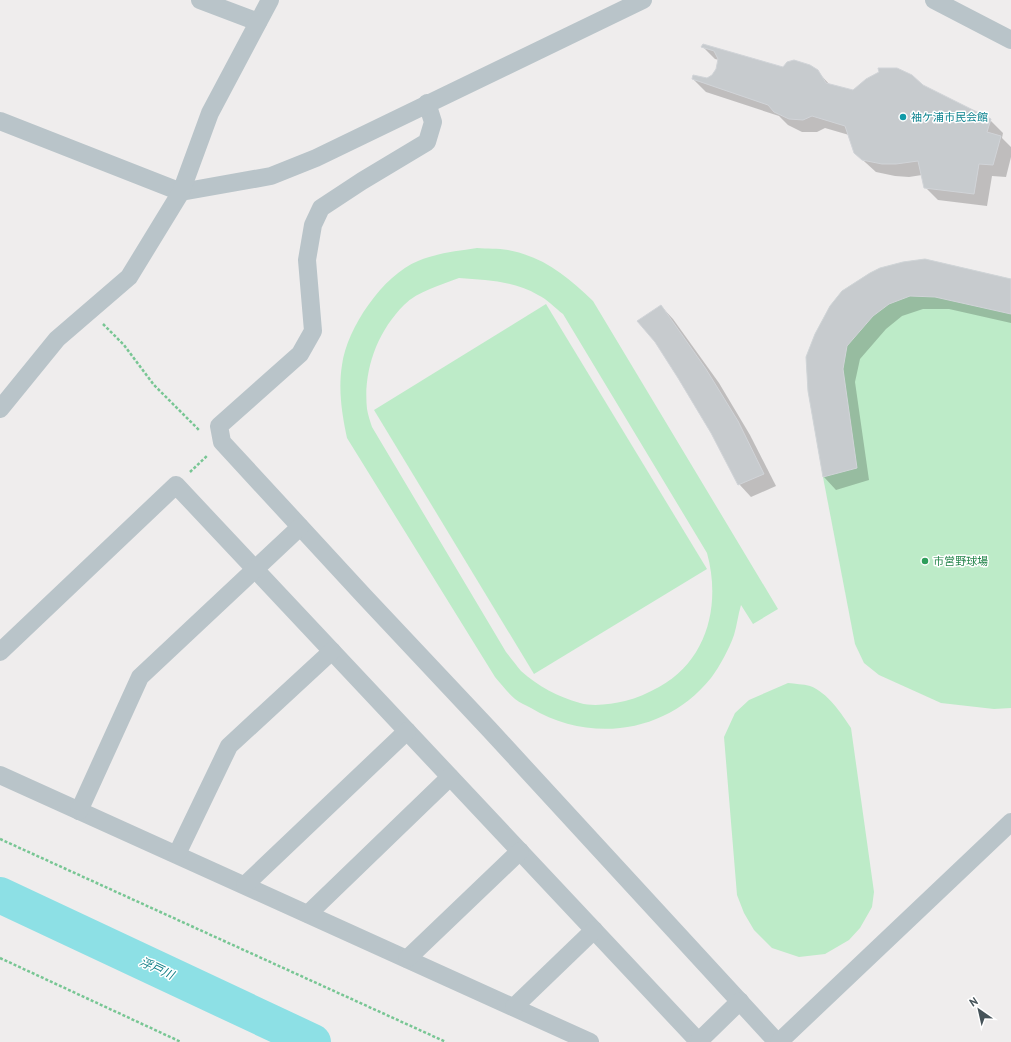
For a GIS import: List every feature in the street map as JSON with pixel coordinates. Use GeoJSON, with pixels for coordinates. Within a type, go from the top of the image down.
{"type":"FeatureCollection","features":[{"type":"Feature","properties":{"kind":"street"},"geometry":{"type":"LineString","coordinates":[[200,0],[258,22]]}},
{"type":"Feature","properties":{"kind":"street"},"geometry":{"type":"LineString","coordinates":[[0,409],[57,339],[129,277],[181,192],[210,113],[270,0]]}},
{"type":"Feature","properties":{"kind":"street"},"geometry":{"type":"LineString","coordinates":[[0,121],[181,192],[271,176],[316,158],[427,103],[643,0]]}},
{"type":"Feature","properties":{"kind":"street"},"geometry":{"type":"LineString","coordinates":[[934,0],[1011,40]]}},
{"type":"Feature","properties":{"kind":"street"},"geometry":{"type":"LineString","coordinates":[[427,103],[433,122],[427,142],[362,181],[321,208],[313,225],[307,260],[312,331],[300,354],[219,426],[222,442],[778,1042],[1011,822]]}},
{"type":"Feature","properties":{"kind":"street"},"geometry":{"type":"LineString","coordinates":[[0,652],[176,485],[698,1042],[740,1001]]}},
{"type":"Feature","properties":{"kind":"street"},"geometry":{"type":"LineString","coordinates":[[79,811],[140,677],[300,527]]}},
{"type":"Feature","properties":{"kind":"street"},"geometry":{"type":"LineString","coordinates":[[176,854],[229,746],[332,651]]}},
{"type":"Feature","properties":{"kind":"street"},"geometry":{"type":"LineString","coordinates":[[245,885],[407,730]]}},
{"type":"Feature","properties":{"kind":"street"},"geometry":{"type":"LineString","coordinates":[[0,775],[590,1042]]}},
{"type":"Feature","properties":{"kind":"street"},"geometry":{"type":"LineString","coordinates":[[308,914],[450,777]]}},
{"type":"Feature","properties":{"kind":"street"},"geometry":{"type":"LineString","coordinates":[[407,959],[520,851]]}},
{"type":"Feature","properties":{"kind":"street"},"geometry":{"type":"LineString","coordinates":[[514,1007],[594,930]]}},
{"type":"Feature","properties":{"kind":"path"},"geometry":{"type":"LineString","coordinates":[[90,311],[124,345],[154,385],[202,432],[222,442],[176,485]]}},
{"type":"Feature","properties":{"kind":"path"},"geometry":{"type":"LineString","coordinates":[[0,839],[446,1042]]}},
{"type":"Feature","properties":{"kind":"path"},"geometry":{"type":"LineString","coordinates":[[0,958],[181,1042]]}},
{"type":"Feature","properties":{"kind":"green space"},"geometry":{"type":"Polygon","coordinates":[[[477,248],[504,249],[533,257],[574,283],[593,301],[778,609],[753,624],[741,605],[732,640],[721,663],[711,678],[693,697],[673,711],[651,721],[627,727],[603,729],[578,726],[554,719],[512,697],[495,677],[347,438],[341,402],[340,384],[342,365],[345,350],[351,335],[369,304],[392,278],[405,268],[418,261],[432,256],[477,248]],[[459,278],[430,289],[410,300],[394,316],[386,327],[374,353],[367,381],[367,409],[372,427],[506,652],[521,671],[534,681],[564,698],[585,704],[602,705],[629,700],[642,695],[659,687],[676,676],[689,662],[707,629],[711,611],[712,592],[711,572],[707,553],[563,314],[548,301],[529,290],[500,282],[459,278]]]}},
{"type":"Feature","properties":{"kind":"green space","name":"市営野球場"},"geometry":{"type":"Polygon","coordinates":[[[925,259],[1011,279],[1011,708],[994,709],[941,703],[879,675],[864,663],[855,644],[823,477],[808,391],[806,357],[815,334],[830,306],[842,291],[880,268],[903,262],[925,259]]]}},
{"type":"Feature","properties":{"kind":"green space"},"geometry":{"type":"Polygon","coordinates":[[[546,304],[707,569],[534,674],[374,410],[546,304]]]}},
{"type":"Feature","properties":{"kind":"green space"},"geometry":{"type":"Polygon","coordinates":[[[788,683],[810,686],[822,693],[839,710],[851,728],[874,892],[872,907],[860,928],[849,940],[825,954],[799,957],[772,948],[754,930],[744,913],[737,895],[724,737],[735,713],[749,700],[788,683]]]}},
{"type":"Feature","properties":{"kind":"building","name":"袖ケ浦市民会館"},"geometry":{"type":"Polygon","coordinates":[[[703,44],[783,67],[787,62],[794,60],[810,65],[818,70],[826,83],[853,90],[866,79],[879,72],[878,68],[897,68],[912,75],[923,85],[991,119],[987,132],[1001,136],[993,165],[979,164],[974,194],[924,188],[918,161],[882,164],[862,160],[854,153],[845,126],[812,116],[803,120],[789,119],[774,112],[768,105],[692,79],[693,75],[707,78],[712,75],[716,69],[718,59],[714,51],[701,47],[703,44]]]}},
{"type":"Feature","properties":{"kind":"building"},"geometry":{"type":"Polygon","coordinates":[[[925,259],[1011,279],[1011,314],[935,297],[910,296],[889,304],[873,316],[847,346],[843,369],[857,468],[823,477],[808,391],[806,357],[815,334],[830,306],[842,291],[880,268],[903,262],[925,259]]]}},
{"type":"Feature","properties":{"kind":"building"},"geometry":{"type":"Polygon","coordinates":[[[661,305],[706,369],[738,421],[764,474],[738,485],[711,433],[678,378],[655,342],[637,321],[661,305]]]}},
{"type":"Feature","properties":{"kind":"waterway","name":"浮戸川"},"geometry":{"type":"LineString","coordinates":[[0,895],[313,1042]]}},
{"type":"Feature","properties":{"kind":"place","name":"袖ケ浦市民会館"},"geometry":{"type":"Point","coordinates":[903,117]}},
{"type":"Feature","properties":{"kind":"place","name":"市営野球場"},"geometry":{"type":"Point","coordinates":[925,561]}}]}
